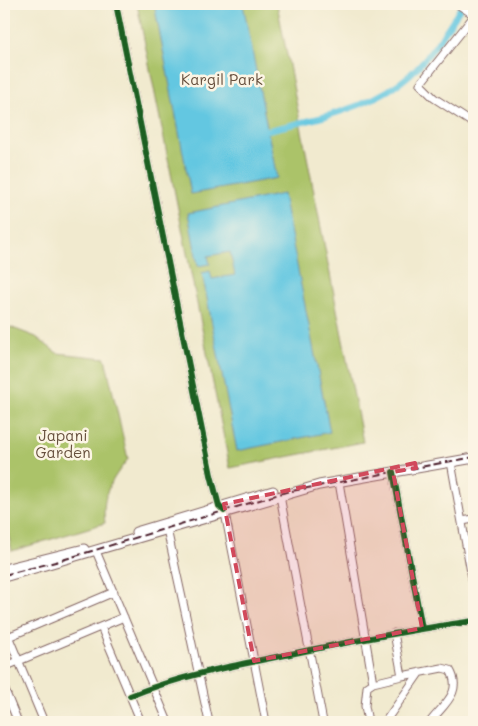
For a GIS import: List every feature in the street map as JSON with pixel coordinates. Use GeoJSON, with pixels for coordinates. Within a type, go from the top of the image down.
{"type":"FeatureCollection","features":[{"type":"Feature","properties":{"kind":"highway"},"geometry":{"type":"LineString","coordinates":[[468,4],[474,14]]}},
{"type":"Feature","properties":{"kind":"main road"},"geometry":{"type":"LineString","coordinates":[[4,577],[167,529],[222,507],[393,472],[474,452]]}},
{"type":"Feature","properties":{"kind":"main road"},"geometry":{"type":"LineString","coordinates":[[4,569],[93,546],[318,480],[474,458]]}},
{"type":"Feature","properties":{"kind":"street"},"geometry":{"type":"LineString","coordinates":[[116,4],[266,722]]}},
{"type":"Feature","properties":{"kind":"street"},"geometry":{"type":"LineString","coordinates":[[474,14],[420,84],[434,98],[474,124]]}},
{"type":"Feature","properties":{"kind":"street"},"geometry":{"type":"LineString","coordinates":[[451,462],[473,570],[474,588]]}},
{"type":"Feature","properties":{"kind":"street"},"geometry":{"type":"LineString","coordinates":[[393,472],[422,628]]}},
{"type":"Feature","properties":{"kind":"street"},"geometry":{"type":"LineString","coordinates":[[338,482],[373,682]]}},
{"type":"Feature","properties":{"kind":"street"},"geometry":{"type":"LineString","coordinates":[[280,496],[323,722]]}},
{"type":"Feature","properties":{"kind":"street"},"geometry":{"type":"LineString","coordinates":[[462,521],[474,519]]}},
{"type":"Feature","properties":{"kind":"street"},"geometry":{"type":"LineString","coordinates":[[167,529],[200,673],[209,722]]}},
{"type":"Feature","properties":{"kind":"street"},"geometry":{"type":"LineString","coordinates":[[96,551],[168,722]]}},
{"type":"Feature","properties":{"kind":"street"},"geometry":{"type":"LineString","coordinates":[[8,637],[114,592]]}},
{"type":"Feature","properties":{"kind":"street"},"geometry":{"type":"LineString","coordinates":[[4,667],[124,617]]}},
{"type":"Feature","properties":{"kind":"street"},"geometry":{"type":"LineString","coordinates":[[130,696],[154,686],[200,673],[254,661],[394,633],[474,620]]}},
{"type":"Feature","properties":{"kind":"street"},"geometry":{"type":"LineString","coordinates":[[4,626],[44,722]]}},
{"type":"Feature","properties":{"kind":"street"},"geometry":{"type":"LineString","coordinates":[[101,627],[141,722]]}},
{"type":"Feature","properties":{"kind":"street"},"geometry":{"type":"LineString","coordinates":[[394,633],[402,676]]}},
{"type":"Feature","properties":{"kind":"street"},"geometry":{"type":"LineString","coordinates":[[368,722],[365,691],[373,682],[448,668],[456,681],[455,690],[430,722]]}},
{"type":"Feature","properties":{"kind":"street"},"geometry":{"type":"LineString","coordinates":[[385,722],[420,672]]}},
{"type":"Feature","properties":{"kind":"street"},"geometry":{"type":"LineString","coordinates":[[4,688],[18,722]]}},
{"type":"Feature","properties":{"kind":"highlighted area"},"geometry":{"type":"Polygon","coordinates":[[[415,463],[416,468],[393,472],[422,628],[254,661],[224,504],[415,463]]]}},
{"type":"Feature","properties":{"kind":"green space","name":"Kargil Park"},"geometry":{"type":"Polygon","coordinates":[[[137,4],[277,4],[363,442],[230,468],[137,4]]]}},
{"type":"Feature","properties":{"kind":"green space","name":"Japani Garden"},"geometry":{"type":"Polygon","coordinates":[[[10,327],[36,337],[57,353],[105,358],[128,459],[112,481],[106,496],[105,523],[12,551],[4,515],[4,328],[10,327]]]}},
{"type":"Feature","properties":{"kind":"water"},"geometry":{"type":"Polygon","coordinates":[[[154,4],[243,4],[277,178],[191,194],[154,4]]]}},
{"type":"Feature","properties":{"kind":"water"},"geometry":{"type":"Polygon","coordinates":[[[283,194],[330,432],[237,451],[202,273],[210,271],[212,279],[235,275],[230,252],[208,256],[210,264],[198,266],[188,213],[283,194]]]}},
{"type":"Feature","properties":{"kind":"waterway"},"geometry":{"type":"LineString","coordinates":[[268,130],[337,113],[386,92],[401,82],[419,65],[435,46],[463,4]]}},
{"type":"Feature","properties":{"kind":"railway"},"geometry":{"type":"LineString","coordinates":[[4,575],[59,561],[286,492],[474,457]]}},
{"type":"Feature","properties":{"kind":"cycle path"},"geometry":{"type":"LineString","coordinates":[[116,4],[211,475],[219,506],[224,511]]}},
{"type":"Feature","properties":{"kind":"cycle path"},"geometry":{"type":"LineString","coordinates":[[393,472],[422,628]]}},
{"type":"Feature","properties":{"kind":"cycle path"},"geometry":{"type":"LineString","coordinates":[[130,696],[202,673],[375,637],[474,621]]}}]}
